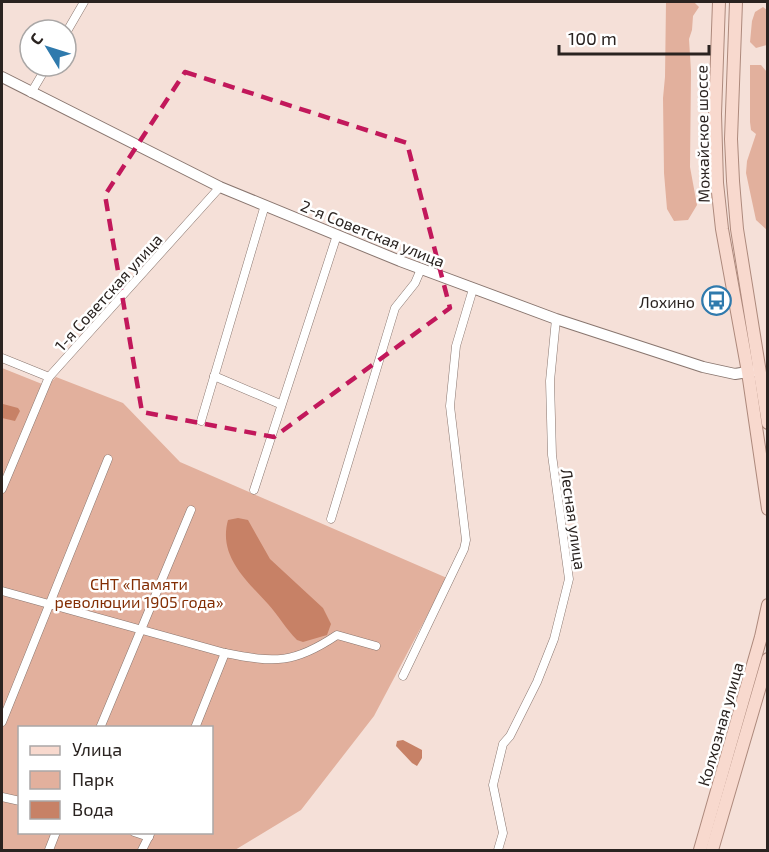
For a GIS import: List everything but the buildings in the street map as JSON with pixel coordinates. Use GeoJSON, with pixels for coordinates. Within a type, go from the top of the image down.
{"type":"FeatureCollection","features":[{"type":"Feature","properties":{"kind":"main road","name":"Можайское шоссе"},"geometry":{"type":"LineString","coordinates":[[719,2],[715,114],[717,183],[722,229],[754,371]]}},
{"type":"Feature","properties":{"kind":"main road","name":"Можайское шоссе"},"geometry":{"type":"LineString","coordinates":[[736,2],[731,140],[733,181],[754,371]]}},
{"type":"Feature","properties":{"kind":"main road"},"geometry":{"type":"LineString","coordinates":[[754,371],[768,423]]}},
{"type":"Feature","properties":{"kind":"main road"},"geometry":{"type":"LineString","coordinates":[[754,371],[768,509]]}},
{"type":"Feature","properties":{"kind":"main road","name":"Колхозная улица"},"geometry":{"type":"LineString","coordinates":[[700,850],[759,648],[768,605]]}},
{"type":"Feature","properties":{"kind":"main road","name":"Колхозная улица"},"geometry":{"type":"LineString","coordinates":[[712,850],[768,659]]}},
{"type":"Feature","properties":{"kind":"street"},"geometry":{"type":"LineString","coordinates":[[75,18],[84,2]]}},
{"type":"Feature","properties":{"kind":"street","name":"2-я Советская улица"},"geometry":{"type":"LineString","coordinates":[[2,77],[220,186],[421,269],[556,319],[703,368],[724,373],[754,371]]}},
{"type":"Feature","properties":{"kind":"street"},"geometry":{"type":"LineString","coordinates":[[32,93],[40,78]]}},
{"type":"Feature","properties":{"kind":"street","name":"1-я Советская улица"},"geometry":{"type":"LineString","coordinates":[[2,489],[50,377],[220,186]]}},
{"type":"Feature","properties":{"kind":"street"},"geometry":{"type":"LineString","coordinates":[[201,421],[265,205]]}},
{"type":"Feature","properties":{"kind":"street"},"geometry":{"type":"LineString","coordinates":[[254,490],[280,404],[337,235]]}},
{"type":"Feature","properties":{"kind":"street"},"geometry":{"type":"LineString","coordinates":[[331,519],[395,308],[415,283],[421,269]]}},
{"type":"Feature","properties":{"kind":"street"},"geometry":{"type":"LineString","coordinates":[[403,676],[464,549],[466,540],[450,406],[456,346],[473,289]]}},
{"type":"Feature","properties":{"kind":"street","name":"Лесная улица"},"geometry":{"type":"LineString","coordinates":[[498,850],[503,833],[494,785],[502,744],[510,736],[537,682],[554,639],[569,579],[552,455],[550,381],[556,319]]}},
{"type":"Feature","properties":{"kind":"street"},"geometry":{"type":"LineString","coordinates":[[2,358],[50,377]]}},
{"type":"Feature","properties":{"kind":"street"},"geometry":{"type":"LineString","coordinates":[[214,376],[280,404]]}},
{"type":"Feature","properties":{"kind":"street"},"geometry":{"type":"LineString","coordinates":[[2,722],[108,459]]}},
{"type":"Feature","properties":{"kind":"street"},"geometry":{"type":"LineString","coordinates":[[100,726],[191,510]]}},
{"type":"Feature","properties":{"kind":"street"},"geometry":{"type":"LineString","coordinates":[[2,591],[225,653],[255,659],[288,660],[317,648],[337,635],[376,646]]}},
{"type":"Feature","properties":{"kind":"street"},"geometry":{"type":"LineString","coordinates":[[196,726],[225,653]]}},
{"type":"Feature","properties":{"kind":"street"},"geometry":{"type":"LineString","coordinates":[[2,797],[18,801]]}},
{"type":"Feature","properties":{"kind":"street"},"geometry":{"type":"LineString","coordinates":[[49,850],[55,834]]}},
{"type":"Feature","properties":{"kind":"street"},"geometry":{"type":"LineString","coordinates":[[142,850],[150,835]]}},
{"type":"Feature","properties":{"kind":"highlighted area"},"geometry":{"type":"Polygon","coordinates":[[[185,72],[407,143],[450,308],[274,437],[142,412],[105,195],[185,72]]]}},
{"type":"Feature","properties":{"kind":"green space"},"geometry":{"type":"Polygon","coordinates":[[[666,2],[694,2],[699,7],[693,16],[689,39],[690,167],[697,205],[688,220],[674,221],[667,209],[664,173],[663,98],[666,2]]]}},
{"type":"Feature","properties":{"kind":"green space"},"geometry":{"type":"Polygon","coordinates":[[[763,7],[767,10],[767,45],[756,48],[750,42],[752,21],[755,12],[763,7]]]}},
{"type":"Feature","properties":{"kind":"green space"},"geometry":{"type":"Polygon","coordinates":[[[750,65],[761,65],[767,72],[767,230],[756,220],[746,173],[747,161],[756,134],[751,130],[750,122],[750,65]]]}},
{"type":"Feature","properties":{"kind":"green space","name":"СНТ «Памяти революции 1905 года»"},"geometry":{"type":"Polygon","coordinates":[[[2,368],[47,386],[56,377],[123,403],[180,462],[447,578],[374,716],[301,810],[235,850],[2,850],[2,368]]]}},
{"type":"Feature","properties":{"kind":"water"},"geometry":{"type":"Polygon","coordinates":[[[3,404],[18,408],[20,411],[15,421],[2,418],[3,404]]]}},
{"type":"Feature","properties":{"kind":"water"},"geometry":{"type":"Polygon","coordinates":[[[238,518],[248,520],[270,559],[323,608],[331,624],[327,635],[303,642],[297,640],[243,576],[230,556],[227,545],[228,520],[238,518]]]}},
{"type":"Feature","properties":{"kind":"water"},"geometry":{"type":"Polygon","coordinates":[[[403,740],[422,750],[422,758],[417,766],[396,746],[397,741],[403,740]]]}},
{"type":"Feature","properties":{"kind":"place","name":"Лохино"},"geometry":{"type":"Point","coordinates":[716,301]}}]}
